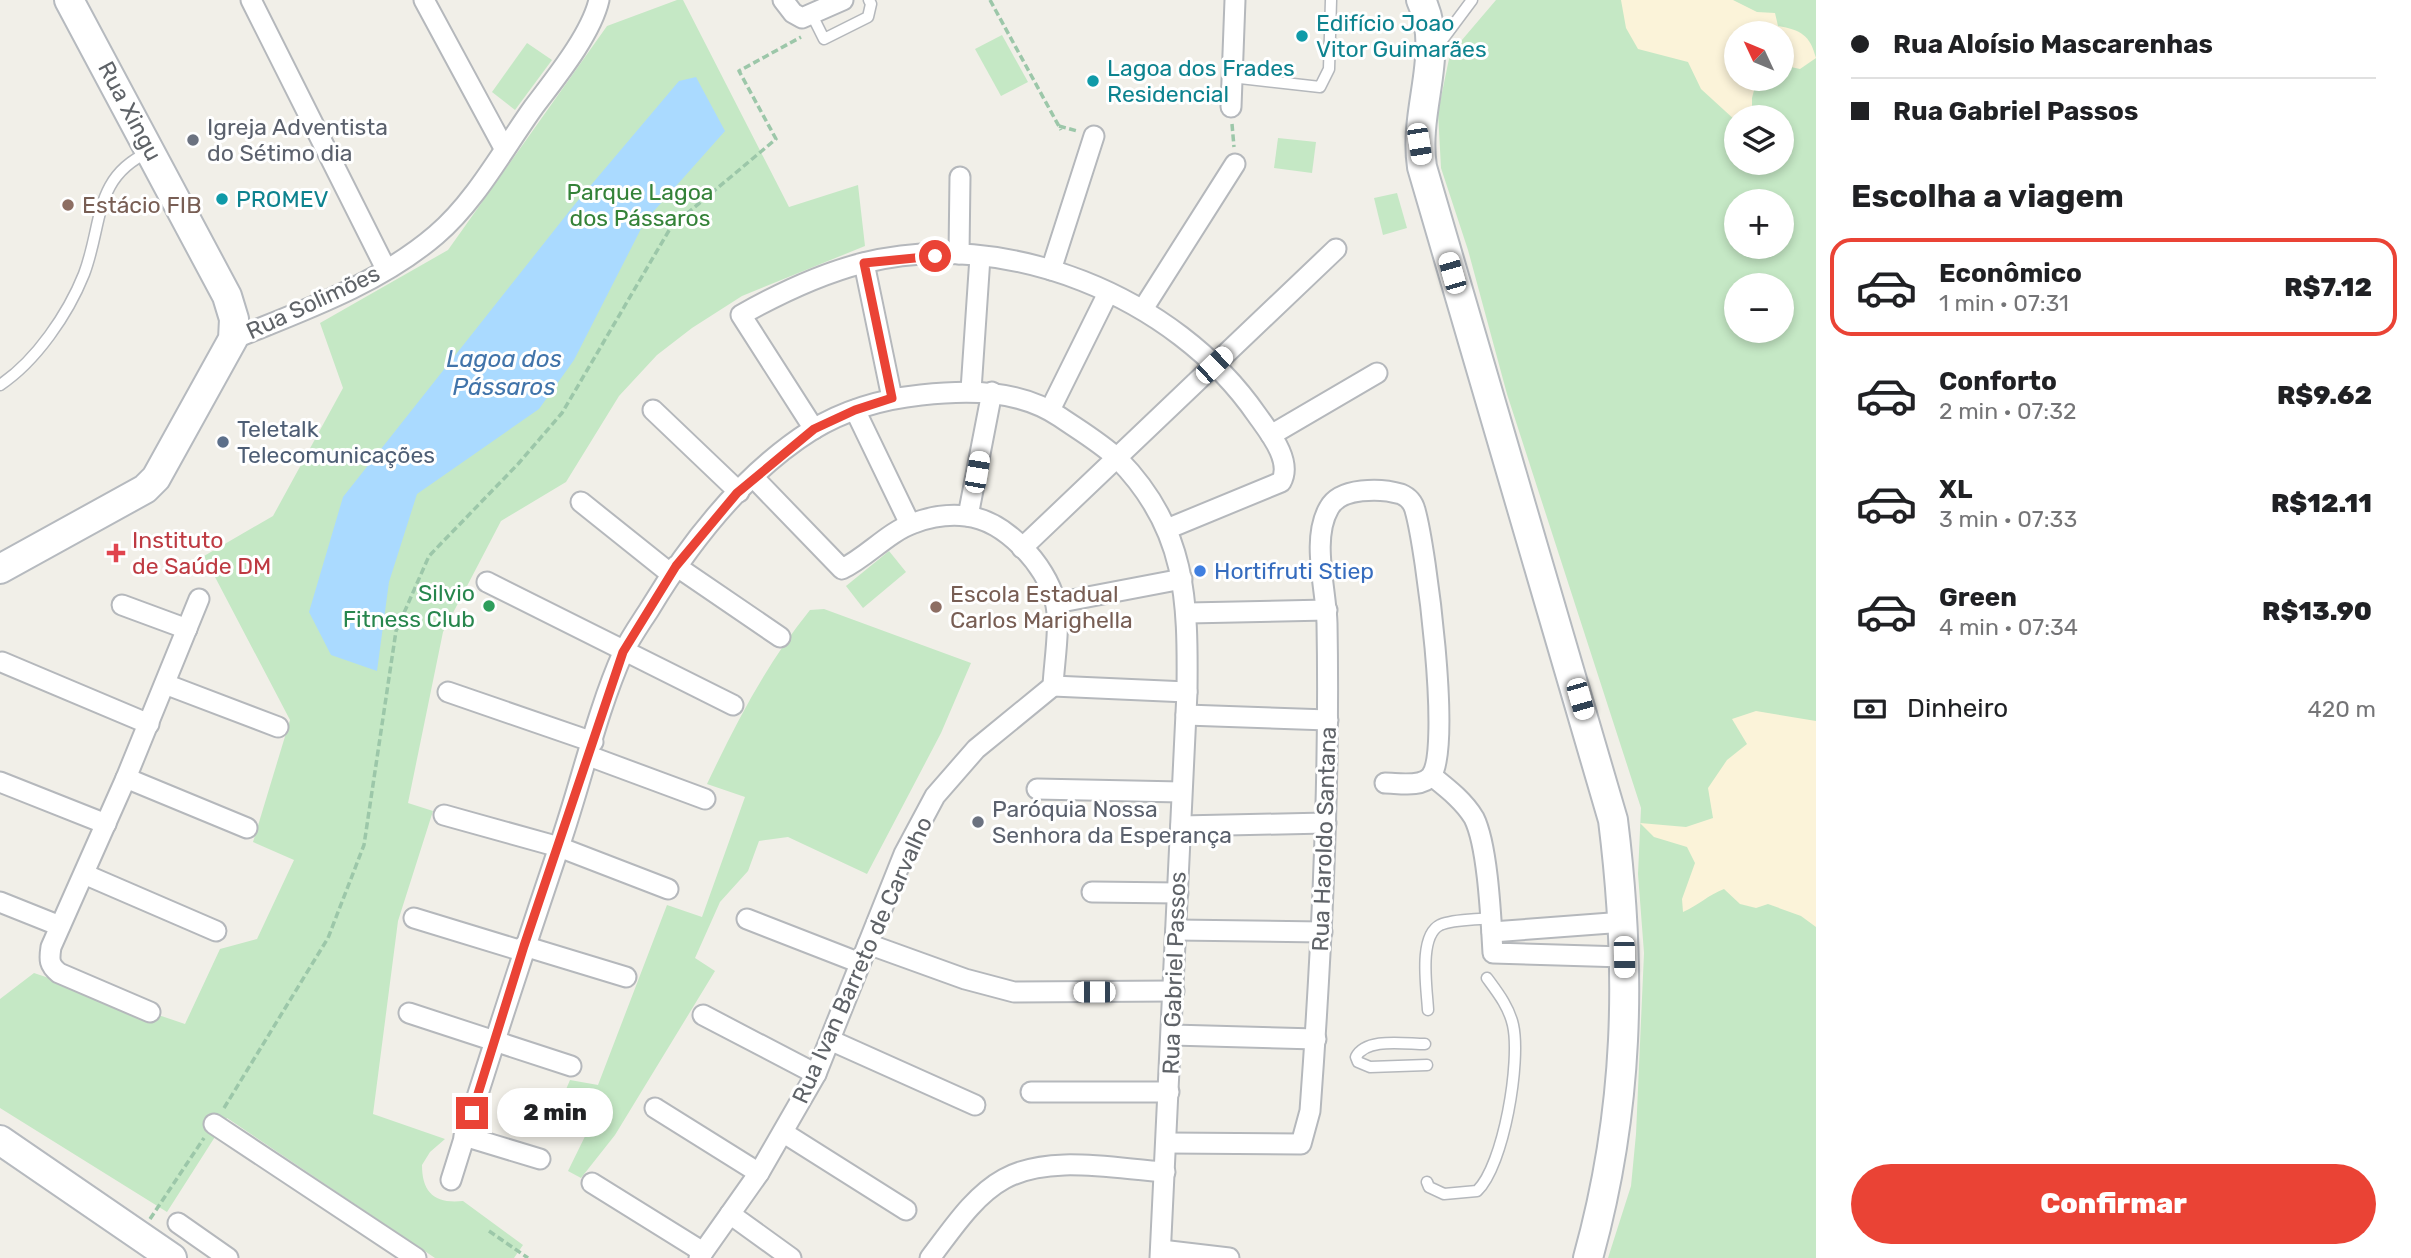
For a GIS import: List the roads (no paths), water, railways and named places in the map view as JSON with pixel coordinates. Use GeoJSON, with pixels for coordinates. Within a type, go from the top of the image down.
{"type":"FeatureCollection","features":[{"type":"Feature","properties":{"kind":"street","name":"Rua Xingu"},"geometry":{"type":"LineString","coordinates":[[69,0],[227,296],[234,319],[233,339]]}},
{"type":"Feature","properties":{"kind":"street"},"geometry":{"type":"LineString","coordinates":[[251,0],[386,269]]}},
{"type":"Feature","properties":{"kind":"street"},"geometry":{"type":"LineString","coordinates":[[424,0],[504,148]]}},
{"type":"Feature","properties":{"kind":"street","name":"Rua Solimões"},"geometry":{"type":"LineString","coordinates":[[0,569],[145,489],[166,463],[233,339],[293,315],[386,269],[446,225],[573,50],[599,0]]}},
{"type":"Feature","properties":{"kind":"street"},"geometry":{"type":"LineString","coordinates":[[783,0],[793,13],[807,16],[843,0]]}},
{"type":"Feature","properties":{"kind":"street"},"geometry":{"type":"LineString","coordinates":[[1231,107],[1235,0]]}},
{"type":"Feature","properties":{"kind":"street"},"geometry":{"type":"LineString","coordinates":[[1421,0],[1430,25],[1430,56],[1420,119],[1422,167],[1613,820],[1624,922],[1625,1037],[1611,1167],[1588,1258]]}},
{"type":"Feature","properties":{"kind":"street"},"geometry":{"type":"LineString","coordinates":[[1051,270],[1094,136]]}},
{"type":"Feature","properties":{"kind":"street"},"geometry":{"type":"LineString","coordinates":[[1143,309],[1235,163]]}},
{"type":"Feature","properties":{"kind":"street"},"geometry":{"type":"LineString","coordinates":[[959,254],[960,177]]}},
{"type":"Feature","properties":{"kind":"street"},"geometry":{"type":"LineString","coordinates":[[1022,548],[1336,249]]}},
{"type":"Feature","properties":{"kind":"street"},"geometry":{"type":"LineString","coordinates":[[814,429],[741,315],[794,287],[864,263],[908,256],[959,254],[1051,270],[1143,309],[1214,365],[1236,388],[1271,435],[1284,470],[1281,482],[1167,529]]}},
{"type":"Feature","properties":{"kind":"street"},"geometry":{"type":"LineString","coordinates":[[971,390],[980,257]]}},
{"type":"Feature","properties":{"kind":"street"},"geometry":{"type":"LineString","coordinates":[[864,263],[892,398]]}},
{"type":"Feature","properties":{"kind":"street"},"geometry":{"type":"LineString","coordinates":[[1050,410],[1108,293]]}},
{"type":"Feature","properties":{"kind":"street"},"geometry":{"type":"LineString","coordinates":[[1271,435],[1377,373]]}},
{"type":"Feature","properties":{"kind":"street","name":"Rua Gabriel Passos"},"geometry":{"type":"LineString","coordinates":[[451,1180],[523,948],[623,652],[673,570],[739,492],[814,429],[855,410],[892,398],[971,390],[992,392],[1050,410],[1116,457],[1150,499],[1167,529],[1182,579],[1188,613],[1187,692],[1170,1092],[1160,1254]]}},
{"type":"Feature","properties":{"kind":"street"},"geometry":{"type":"LineString","coordinates":[[968,516],[992,392]]}},
{"type":"Feature","properties":{"kind":"street"},"geometry":{"type":"LineString","coordinates":[[653,410],[739,492]]}},
{"type":"Feature","properties":{"kind":"street"},"geometry":{"type":"LineString","coordinates":[[855,410],[910,524]]}},
{"type":"Feature","properties":{"kind":"street"},"geometry":{"type":"LineString","coordinates":[[754,478],[842,569],[860,561],[910,524],[946,516],[968,516],[990,524],[1022,548],[1040,569],[1056,603],[1053,686],[1187,692]]}},
{"type":"Feature","properties":{"kind":"street","name":"Rua Haroldo Santana"},"geometry":{"type":"LineString","coordinates":[[1167,1143],[1301,1144],[1310,1111],[1322,932],[1328,720],[1327,610],[1321,532],[1329,506],[1344,493],[1394,491],[1406,496],[1413,505],[1440,691],[1440,732],[1432,776]]}},
{"type":"Feature","properties":{"kind":"street"},"geometry":{"type":"LineString","coordinates":[[581,502],[673,570],[780,638]]}},
{"type":"Feature","properties":{"kind":"street"},"geometry":{"type":"LineString","coordinates":[[1056,603],[1182,579]]}},
{"type":"Feature","properties":{"kind":"street"},"geometry":{"type":"LineString","coordinates":[[487,582],[733,705]]}},
{"type":"Feature","properties":{"kind":"street"},"geometry":{"type":"LineString","coordinates":[[150,1012],[51,966],[51,947],[107,824],[199,599]]}},
{"type":"Feature","properties":{"kind":"street"},"geometry":{"type":"LineString","coordinates":[[122,604],[187,629]]}},
{"type":"Feature","properties":{"kind":"street"},"geometry":{"type":"LineString","coordinates":[[1188,613],[1327,610]]}},
{"type":"Feature","properties":{"kind":"street"},"geometry":{"type":"LineString","coordinates":[[2,662],[149,724]]}},
{"type":"Feature","properties":{"kind":"street"},"geometry":{"type":"LineString","coordinates":[[165,684],[278,727]]}},
{"type":"Feature","properties":{"kind":"street","name":"Rua Ivan Barreto de Carvalho"},"geometry":{"type":"LineString","coordinates":[[701,1255],[759,1173],[816,1074],[904,854],[945,781],[985,741],[1053,686]]}},
{"type":"Feature","properties":{"kind":"street"},"geometry":{"type":"LineString","coordinates":[[448,692],[591,749],[705,799]]}},
{"type":"Feature","properties":{"kind":"street"},"geometry":{"type":"LineString","coordinates":[[1186,716],[1328,720]]}},
{"type":"Feature","properties":{"kind":"street"},"geometry":{"type":"LineString","coordinates":[[1385,783],[1418,783],[1432,776],[1458,799],[1475,820],[1483,859],[1493,953],[1624,957]]}},
{"type":"Feature","properties":{"kind":"street"},"geometry":{"type":"LineString","coordinates":[[126,778],[247,828]]}},
{"type":"Feature","properties":{"kind":"street"},"geometry":{"type":"LineString","coordinates":[[0,782],[107,824]]}},
{"type":"Feature","properties":{"kind":"street"},"geometry":{"type":"LineString","coordinates":[[1038,789],[1181,792]]}},
{"type":"Feature","properties":{"kind":"street"},"geometry":{"type":"LineString","coordinates":[[444,815],[559,847],[668,889]]}},
{"type":"Feature","properties":{"kind":"street"},"geometry":{"type":"LineString","coordinates":[[1181,826],[1326,823]]}},
{"type":"Feature","properties":{"kind":"street"},"geometry":{"type":"LineString","coordinates":[[84,874],[216,931]]}},
{"type":"Feature","properties":{"kind":"street"},"geometry":{"type":"LineString","coordinates":[[1092,892],[1178,893]]}},
{"type":"Feature","properties":{"kind":"street"},"geometry":{"type":"LineString","coordinates":[[0,902],[60,926]]}},
{"type":"Feature","properties":{"kind":"street"},"geometry":{"type":"LineString","coordinates":[[414,918],[626,977]]}},
{"type":"Feature","properties":{"kind":"street"},"geometry":{"type":"LineString","coordinates":[[747,919],[860,963]]}},
{"type":"Feature","properties":{"kind":"street"},"geometry":{"type":"LineString","coordinates":[[1491,925],[1556,928],[1624,922]]}},
{"type":"Feature","properties":{"kind":"street"},"geometry":{"type":"LineString","coordinates":[[1556,928],[1557,955]]}},
{"type":"Feature","properties":{"kind":"street"},"geometry":{"type":"LineString","coordinates":[[1176,930],[1322,932]]}},
{"type":"Feature","properties":{"kind":"street"},"geometry":{"type":"LineString","coordinates":[[868,944],[965,979],[1014,992],[1174,992]]}},
{"type":"Feature","properties":{"kind":"street"},"geometry":{"type":"LineString","coordinates":[[410,1013],[571,1066]]}},
{"type":"Feature","properties":{"kind":"street"},"geometry":{"type":"LineString","coordinates":[[703,1015],[816,1074]]}},
{"type":"Feature","properties":{"kind":"street"},"geometry":{"type":"LineString","coordinates":[[1172,1035],[1315,1039]]}},
{"type":"Feature","properties":{"kind":"street"},"geometry":{"type":"LineString","coordinates":[[830,1040],[975,1105]]}},
{"type":"Feature","properties":{"kind":"street"},"geometry":{"type":"LineString","coordinates":[[1031,1092],[1170,1092]]}},
{"type":"Feature","properties":{"kind":"street"},"geometry":{"type":"LineString","coordinates":[[655,1108],[759,1173]]}},
{"type":"Feature","properties":{"kind":"street"},"geometry":{"type":"LineString","coordinates":[[214,1124],[416,1258]]}},
{"type":"Feature","properties":{"kind":"street"},"geometry":{"type":"LineString","coordinates":[[784,1133],[906,1210]]}},
{"type":"Feature","properties":{"kind":"street"},"geometry":{"type":"LineString","coordinates":[[464,1136],[540,1159]]}},
{"type":"Feature","properties":{"kind":"street"},"geometry":{"type":"LineString","coordinates":[[0,1140],[172,1258]]}},
{"type":"Feature","properties":{"kind":"street"},"geometry":{"type":"LineString","coordinates":[[930,1258],[986,1192],[1020,1172],[1057,1166],[1165,1172]]}},
{"type":"Feature","properties":{"kind":"street"},"geometry":{"type":"LineString","coordinates":[[592,1183],[701,1255]]}},
{"type":"Feature","properties":{"kind":"street"},"geometry":{"type":"LineString","coordinates":[[730,1214],[791,1258]]}},
{"type":"Feature","properties":{"kind":"street"},"geometry":{"type":"LineString","coordinates":[[178,1223],[228,1258]]}},
{"type":"Feature","properties":{"kind":"street"},"geometry":{"type":"LineString","coordinates":[[1160,1254],[1229,1258]]}},
{"type":"Feature","properties":{"kind":"lane"},"geometry":{"type":"LineString","coordinates":[[807,16],[824,39],[868,17],[871,4],[869,0]]}},
{"type":"Feature","properties":{"kind":"lane"},"geometry":{"type":"LineString","coordinates":[[1231,78],[1320,88],[1329,69],[1331,0]]}},
{"type":"Feature","properties":{"kind":"lane"},"geometry":{"type":"LineString","coordinates":[[1430,56],[1472,0]]}},
{"type":"Feature","properties":{"kind":"lane"},"geometry":{"type":"LineString","coordinates":[[0,385],[38,349],[68,304],[83,275],[109,184],[128,162],[151,151]]}},
{"type":"Feature","properties":{"kind":"lane"},"geometry":{"type":"LineString","coordinates":[[1428,1010],[1426,952],[1430,935],[1442,924],[1491,925]]}},
{"type":"Feature","properties":{"kind":"lane"},"geometry":{"type":"LineString","coordinates":[[1427,1182],[1429,1187],[1444,1194],[1477,1191],[1489,1175],[1502,1134],[1514,1083],[1516,1048],[1513,1024],[1506,1004],[1487,978]]}},
{"type":"Feature","properties":{"kind":"lane"},"geometry":{"type":"LineString","coordinates":[[1424,1044],[1373,1045],[1364,1047],[1356,1057],[1358,1062],[1370,1067],[1427,1065]]}},
{"type":"Feature","properties":{"kind":"water","name":"Lagoa dos Pássaros"},"geometry":{"type":"Polygon","coordinates":[[[696,77],[725,131],[645,221],[574,360],[539,409],[417,494],[389,582],[377,671],[331,655],[309,612],[343,497],[575,204],[679,81],[696,77]]]}},
{"type":"Feature","properties":{"kind":"place","name":"Edifício Joao Vitor Guimarães"},"geometry":{"type":"Point","coordinates":[1302,36]}},
{"type":"Feature","properties":{"kind":"place","name":"Lagoa dos Frades Residencial"},"geometry":{"type":"Point","coordinates":[1093,81]}},
{"type":"Feature","properties":{"kind":"place","name":"Igreja Adventista do Sétimo dia"},"geometry":{"type":"Point","coordinates":[193,140]}},
{"type":"Feature","properties":{"kind":"place","name":"PROMEV"},"geometry":{"type":"Point","coordinates":[222,199]}},
{"type":"Feature","properties":{"kind":"place","name":"Estácio FIB"},"geometry":{"type":"Point","coordinates":[68,205]}},
{"type":"Feature","properties":{"kind":"place","name":"Teletalk Telecomunicações"},"geometry":{"type":"Point","coordinates":[223,442]}},
{"type":"Feature","properties":{"kind":"place","name":"Instituto de Saúde DM"},"geometry":{"type":"Point","coordinates":[116,553]}},
{"type":"Feature","properties":{"kind":"place","name":"Hortifruti Stiep"},"geometry":{"type":"Point","coordinates":[1200,571]}},
{"type":"Feature","properties":{"kind":"place","name":"Silvio Fitness Club"},"geometry":{"type":"Point","coordinates":[489,606]}},
{"type":"Feature","properties":{"kind":"place","name":"Escola Estadual Carlos Marighella"},"geometry":{"type":"Point","coordinates":[936,607]}},
{"type":"Feature","properties":{"kind":"place","name":"Paróquia Nossa Senhora da Esperança"},"geometry":{"type":"Point","coordinates":[978,822]}},
{"type":"Feature","properties":{"kind":"park label","name":"Parque Lagoa dos Pássaros"},"geometry":{"type":"Point","coordinates":[640,205]}}]}
